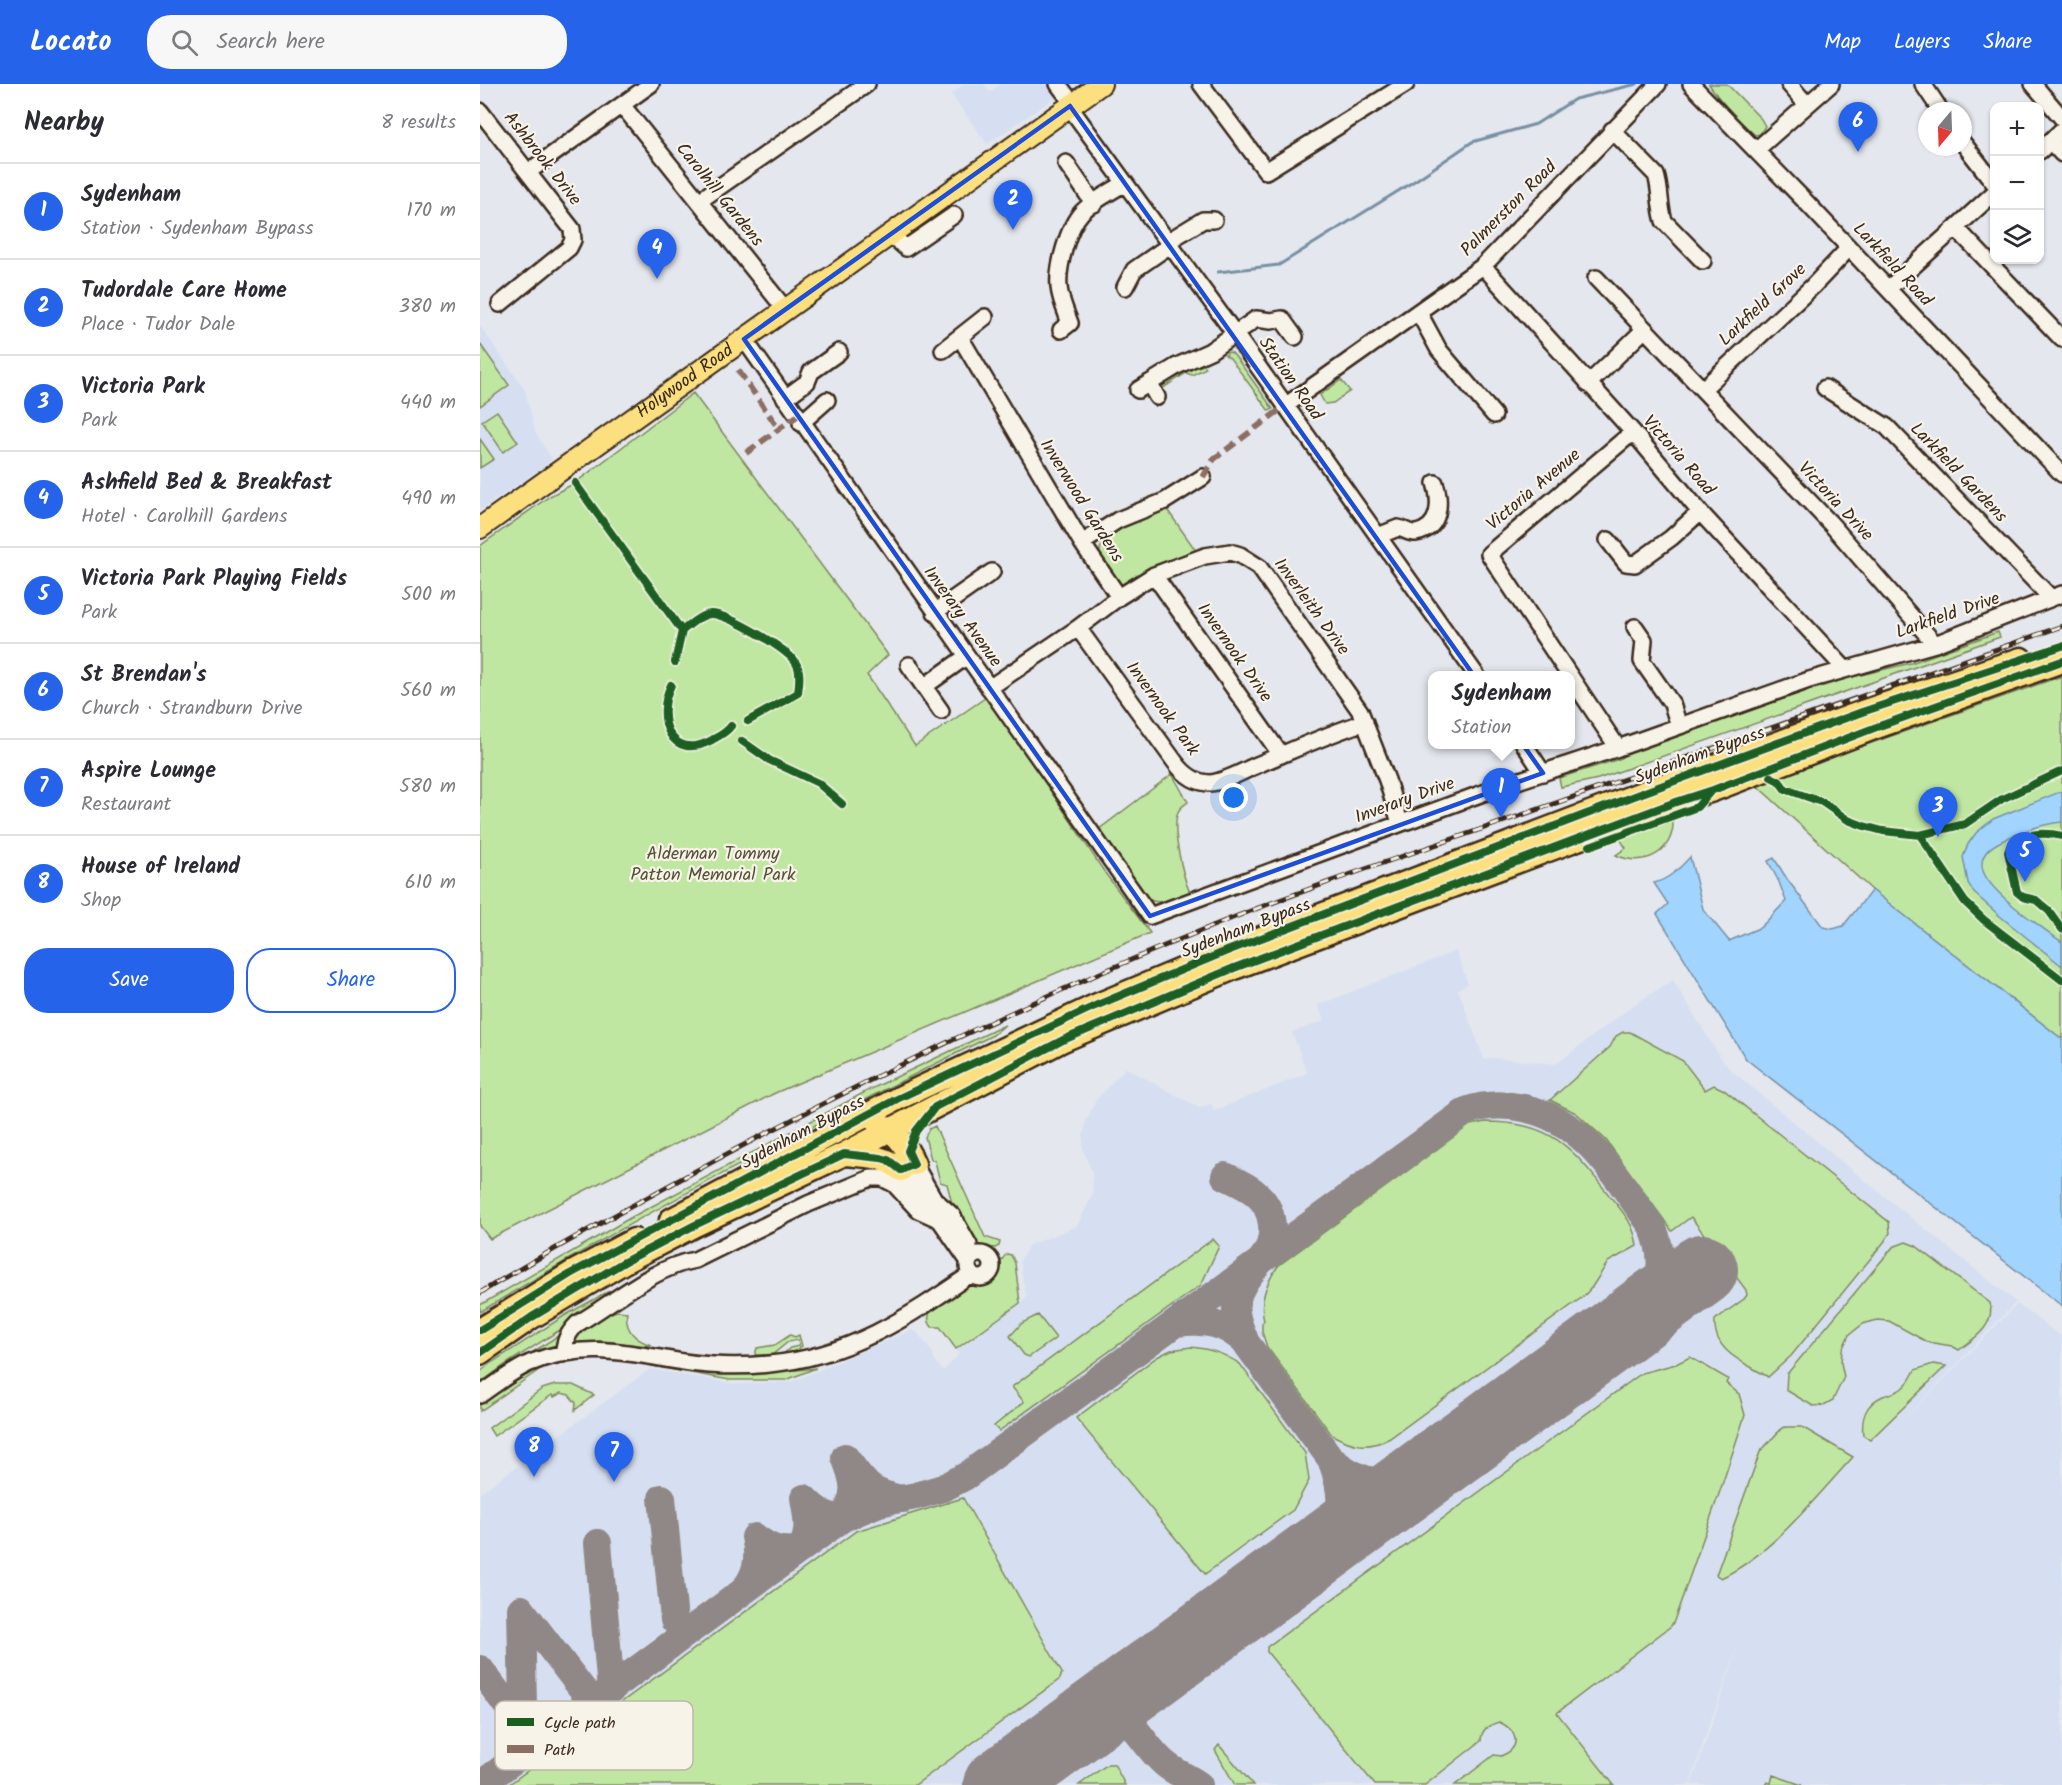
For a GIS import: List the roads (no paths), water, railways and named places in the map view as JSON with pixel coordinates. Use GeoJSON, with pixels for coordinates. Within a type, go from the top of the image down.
{"type":"FeatureCollection","features":[{"type":"Feature","properties":{"kind":"highway","name":"Sydenham Bypass"},"geometry":{"type":"LineString","coordinates":[[480,1330],[570,1274],[897,1099],[1057,1023],[1227,951],[1862,712],[2062,646]]}},
{"type":"Feature","properties":{"kind":"highway","name":"Sydenham Bypass"},"geometry":{"type":"LineString","coordinates":[[480,1353],[532,1317],[624,1262],[843,1154],[1063,1040],[1234,968],[1672,802],[1713,790],[1874,728],[2062,661]]}},
{"type":"Feature","properties":{"kind":"highway"},"geometry":{"type":"LineString","coordinates":[[908,1162],[916,1131],[935,1107]]}},
{"type":"Feature","properties":{"kind":"highway"},"geometry":{"type":"LineString","coordinates":[[847,1127],[874,1124],[890,1130],[908,1162]]}},
{"type":"Feature","properties":{"kind":"highway"},"geometry":{"type":"LineString","coordinates":[[843,1154],[908,1162]]}},
{"type":"Feature","properties":{"kind":"main road","name":"Holywood Road"},"geometry":{"type":"LineString","coordinates":[[480,528],[1101,84]]}},
{"type":"Feature","properties":{"kind":"street"},"geometry":{"type":"LineString","coordinates":[[528,172],[651,84]]}},
{"type":"Feature","properties":{"kind":"street"},"geometry":{"type":"LineString","coordinates":[[699,201],[867,84]]}},
{"type":"Feature","properties":{"kind":"street","name":"Station Road"},"geometry":{"type":"LineString","coordinates":[[1058,84],[1125,183],[1235,334],[1473,671]]}},
{"type":"Feature","properties":{"kind":"street"},"geometry":{"type":"LineString","coordinates":[[1201,84],[1266,171],[1406,84]]}},
{"type":"Feature","properties":{"kind":"street","name":"Palmerston Road"},"geometry":{"type":"LineString","coordinates":[[1285,406],[1483,266],[1658,84]]}},
{"type":"Feature","properties":{"kind":"street","name":"Larkfield Road"},"geometry":{"type":"LineString","coordinates":[[1691,84],[2062,474]]}},
{"type":"Feature","properties":{"kind":"street"},"geometry":{"type":"LineString","coordinates":[[1789,84],[1808,105]]}},
{"type":"Feature","properties":{"kind":"street"},"geometry":{"type":"LineString","coordinates":[[1756,150],[1832,84]]}},
{"type":"Feature","properties":{"kind":"street"},"geometry":{"type":"LineString","coordinates":[[1923,84],[1935,102]]}},
{"type":"Feature","properties":{"kind":"street"},"geometry":{"type":"LineString","coordinates":[[2033,84],[2062,118]]}},
{"type":"Feature","properties":{"kind":"street","name":"Carolhill Gardens"},"geometry":{"type":"LineString","coordinates":[[622,105],[785,309]]}},
{"type":"Feature","properties":{"kind":"street","name":"Ashbrook Drive"},"geometry":{"type":"LineString","coordinates":[[480,111],[572,229],[573,240],[566,251],[500,304]]}},
{"type":"Feature","properties":{"kind":"street"},"geometry":{"type":"LineString","coordinates":[[1612,130],[1656,175],[1664,221],[1703,261]]}},
{"type":"Feature","properties":{"kind":"street"},"geometry":{"type":"LineString","coordinates":[[2062,130],[2045,146],[2062,154]]}},
{"type":"Feature","properties":{"kind":"street"},"geometry":{"type":"LineString","coordinates":[[1972,154],[1990,177]]}},
{"type":"Feature","properties":{"kind":"street"},"geometry":{"type":"LineString","coordinates":[[1066,163],[1094,204]]}},
{"type":"Feature","properties":{"kind":"street"},"geometry":{"type":"LineString","coordinates":[[1061,330],[1070,323],[1058,285],[1064,254],[1076,220],[1085,210],[1125,183]]}},
{"type":"Feature","properties":{"kind":"street"},"geometry":{"type":"LineString","coordinates":[[1888,289],[1990,197]]}},
{"type":"Feature","properties":{"kind":"street"},"geometry":{"type":"LineString","coordinates":[[890,234],[906,248],[954,214]]}},
{"type":"Feature","properties":{"kind":"street"},"geometry":{"type":"LineString","coordinates":[[1125,287],[1134,270],[1168,243],[1203,220],[1214,220]]}},
{"type":"Feature","properties":{"kind":"street"},"geometry":{"type":"LineString","coordinates":[[1956,228],[2062,339]]}},
{"type":"Feature","properties":{"kind":"street","name":"Larkfield Grove"},"geometry":{"type":"LineString","coordinates":[[1703,389],[1813,286],[1849,248]]}},
{"type":"Feature","properties":{"kind":"street","name":"Victoria Road"},"geometry":{"type":"LineString","coordinates":[[1483,266],[1633,432],[1700,512],[1845,669]]}},
{"type":"Feature","properties":{"kind":"street","name":"Victoria Drive"},"geometry":{"type":"LineString","coordinates":[[1596,278],[1831,524],[1935,644]]}},
{"type":"Feature","properties":{"kind":"street"},"geometry":{"type":"LineString","coordinates":[[1419,313],[1439,350],[1494,415]]}},
{"type":"Feature","properties":{"kind":"street"},"geometry":{"type":"LineString","coordinates":[[944,350],[985,317]]}},
{"type":"Feature","properties":{"kind":"street"},"geometry":{"type":"LineString","coordinates":[[1157,397],[1143,387],[1177,366],[1206,354],[1256,318],[1271,321],[1282,319],[1295,337]]}},
{"type":"Feature","properties":{"kind":"street"},"geometry":{"type":"LineString","coordinates":[[1588,384],[1645,329]]}},
{"type":"Feature","properties":{"kind":"street","name":"Inverwood Gardens"},"geometry":{"type":"LineString","coordinates":[[960,337],[1006,429],[1119,597]]}},
{"type":"Feature","properties":{"kind":"street","name":"Inverary Avenue"},"geometry":{"type":"LineString","coordinates":[[744,339],[1149,916]]}},
{"type":"Feature","properties":{"kind":"street"},"geometry":{"type":"LineString","coordinates":[[785,398],[807,382],[811,372],[838,352]]}},
{"type":"Feature","properties":{"kind":"street","name":"Larkfield Gardens"},"geometry":{"type":"LineString","coordinates":[[1825,388],[1887,427],[2057,596]]}},
{"type":"Feature","properties":{"kind":"street"},"geometry":{"type":"LineString","coordinates":[[801,423],[827,400]]}},
{"type":"Feature","properties":{"kind":"street","name":"Victoria Avenue"},"geometry":{"type":"LineString","coordinates":[[1567,671],[1489,554],[1633,432]]}},
{"type":"Feature","properties":{"kind":"street"},"geometry":{"type":"LineString","coordinates":[[1082,543],[1118,520],[1165,501],[1203,477]]}},
{"type":"Feature","properties":{"kind":"street"},"geometry":{"type":"LineString","coordinates":[[1378,536],[1398,528],[1417,533],[1427,528],[1436,519],[1442,491]]}},
{"type":"Feature","properties":{"kind":"street"},"geometry":{"type":"LineString","coordinates":[[1608,540],[1626,563],[1635,564],[1646,558],[1700,512]]}},
{"type":"Feature","properties":{"kind":"street","name":"Inverleith Drive"},"geometry":{"type":"LineString","coordinates":[[989,688],[1154,574],[1205,556],[1230,552],[1259,567],[1353,699],[1365,722],[1387,780],[1400,823]]}},
{"type":"Feature","properties":{"kind":"street"},"geometry":{"type":"LineString","coordinates":[[935,612],[992,572]]}},
{"type":"Feature","properties":{"kind":"street","name":"Invernook Drive"},"geometry":{"type":"LineString","coordinates":[[1154,574],[1281,755]]}},
{"type":"Feature","properties":{"kind":"street","name":"Larkfield Drive"},"geometry":{"type":"LineString","coordinates":[[1845,669],[1935,644],[2057,596]]}},
{"type":"Feature","properties":{"kind":"street"},"geometry":{"type":"LineString","coordinates":[[1635,627],[1644,640],[1642,661],[1672,704],[1679,726]]}},
{"type":"Feature","properties":{"kind":"street","name":"Invernook Park"},"geometry":{"type":"LineString","coordinates":[[1078,628],[1175,762],[1189,776],[1200,781],[1210,783],[1218,781],[1365,722]]}},
{"type":"Feature","properties":{"kind":"street"},"geometry":{"type":"LineString","coordinates":[[925,686],[967,657]]}},
{"type":"Feature","properties":{"kind":"street"},"geometry":{"type":"LineString","coordinates":[[909,665],[941,711]]}},
{"type":"Feature","properties":{"kind":"street","name":"Inverary Drive"},"geometry":{"type":"LineString","coordinates":[[1149,916],[1502,786],[1845,669]]}},
{"type":"Feature","properties":{"kind":"street","name":"Victoria Avenue"},"geometry":{"type":"LineString","coordinates":[[1575,684],[1618,748]]}},
{"type":"Feature","properties":{"kind":"street"},"geometry":{"type":"LineString","coordinates":[[1527,749],[1543,773]]}},
{"type":"Feature","properties":{"kind":"street"},"geometry":{"type":"LineString","coordinates":[[908,1162],[940,1220],[972,1264]]}},
{"type":"Feature","properties":{"kind":"street"},"geometry":{"type":"LineString","coordinates":[[908,1162],[934,1199],[952,1215],[965,1242],[972,1264]]}},
{"type":"Feature","properties":{"kind":"street"},"geometry":{"type":"LineString","coordinates":[[562,1354],[569,1332],[577,1324],[644,1282],[680,1263],[695,1260],[863,1180],[882,1178],[894,1184],[918,1210],[940,1220]]}},
{"type":"Feature","properties":{"kind":"street"},"geometry":{"type":"LineString","coordinates":[[480,1395],[527,1364],[562,1354],[606,1350],[714,1366],[768,1365],[841,1349],[914,1313],[972,1264]]}},
{"type":"Feature","properties":{"kind":"water"},"geometry":{"type":"Polygon","coordinates":[[[2062,791],[2062,822],[2033,828],[1996,844],[1983,857],[1982,866],[1992,886],[2029,918],[2062,942],[2062,966],[1974,893],[1968,883],[1963,857],[1976,833],[1993,819],[2062,791]]]}},
{"type":"Feature","properties":{"kind":"water"},"geometry":{"type":"Polygon","coordinates":[[[1690,857],[1703,909],[1729,941],[1761,927],[1786,901],[1768,861],[1774,858],[1823,927],[1833,929],[1843,926],[1872,890],[2062,1039],[2062,1306],[1746,1059],[1657,914],[1668,904],[1654,883],[1674,873],[1690,857]]]}},
{"type":"Feature","properties":{"kind":"waterway"},"geometry":{"type":"LineString","coordinates":[[1218,272],[1279,265],[1416,180],[1472,142],[1536,124],[1575,99],[1637,84]]}},
{"type":"Feature","properties":{"kind":"railway"},"geometry":{"type":"LineString","coordinates":[[480,1293],[597,1225],[863,1083],[1130,960],[1310,889],[2062,626]]}},
{"type":"Feature","properties":{"kind":"place","name":"St Brendan's"},"geometry":{"type":"Point","coordinates":[1858,152]}},
{"type":"Feature","properties":{"kind":"place","name":"Tudordale Care Home"},"geometry":{"type":"Point","coordinates":[1013,230]}},
{"type":"Feature","properties":{"kind":"place","name":"Ashfield Bed & Breakfast"},"geometry":{"type":"Point","coordinates":[657,279]}},
{"type":"Feature","properties":{"kind":"place","name":"Sydenham"},"geometry":{"type":"Point","coordinates":[1501,818]}},
{"type":"Feature","properties":{"kind":"place","name":"Victoria Park"},"geometry":{"type":"Point","coordinates":[1938,837]}},
{"type":"Feature","properties":{"kind":"place","name":"Victoria Park Playing Fields"},"geometry":{"type":"Point","coordinates":[2025,882]}},
{"type":"Feature","properties":{"kind":"place","name":"House of Ireland"},"geometry":{"type":"Point","coordinates":[534,1477]}},
{"type":"Feature","properties":{"kind":"place","name":"Aspire Lounge"},"geometry":{"type":"Point","coordinates":[614,1482]}},
{"type":"Feature","properties":{"kind":"park label","name":"Alderman Tommy Patton Memorial Park"},"geometry":{"type":"Point","coordinates":[713,864]}}]}
